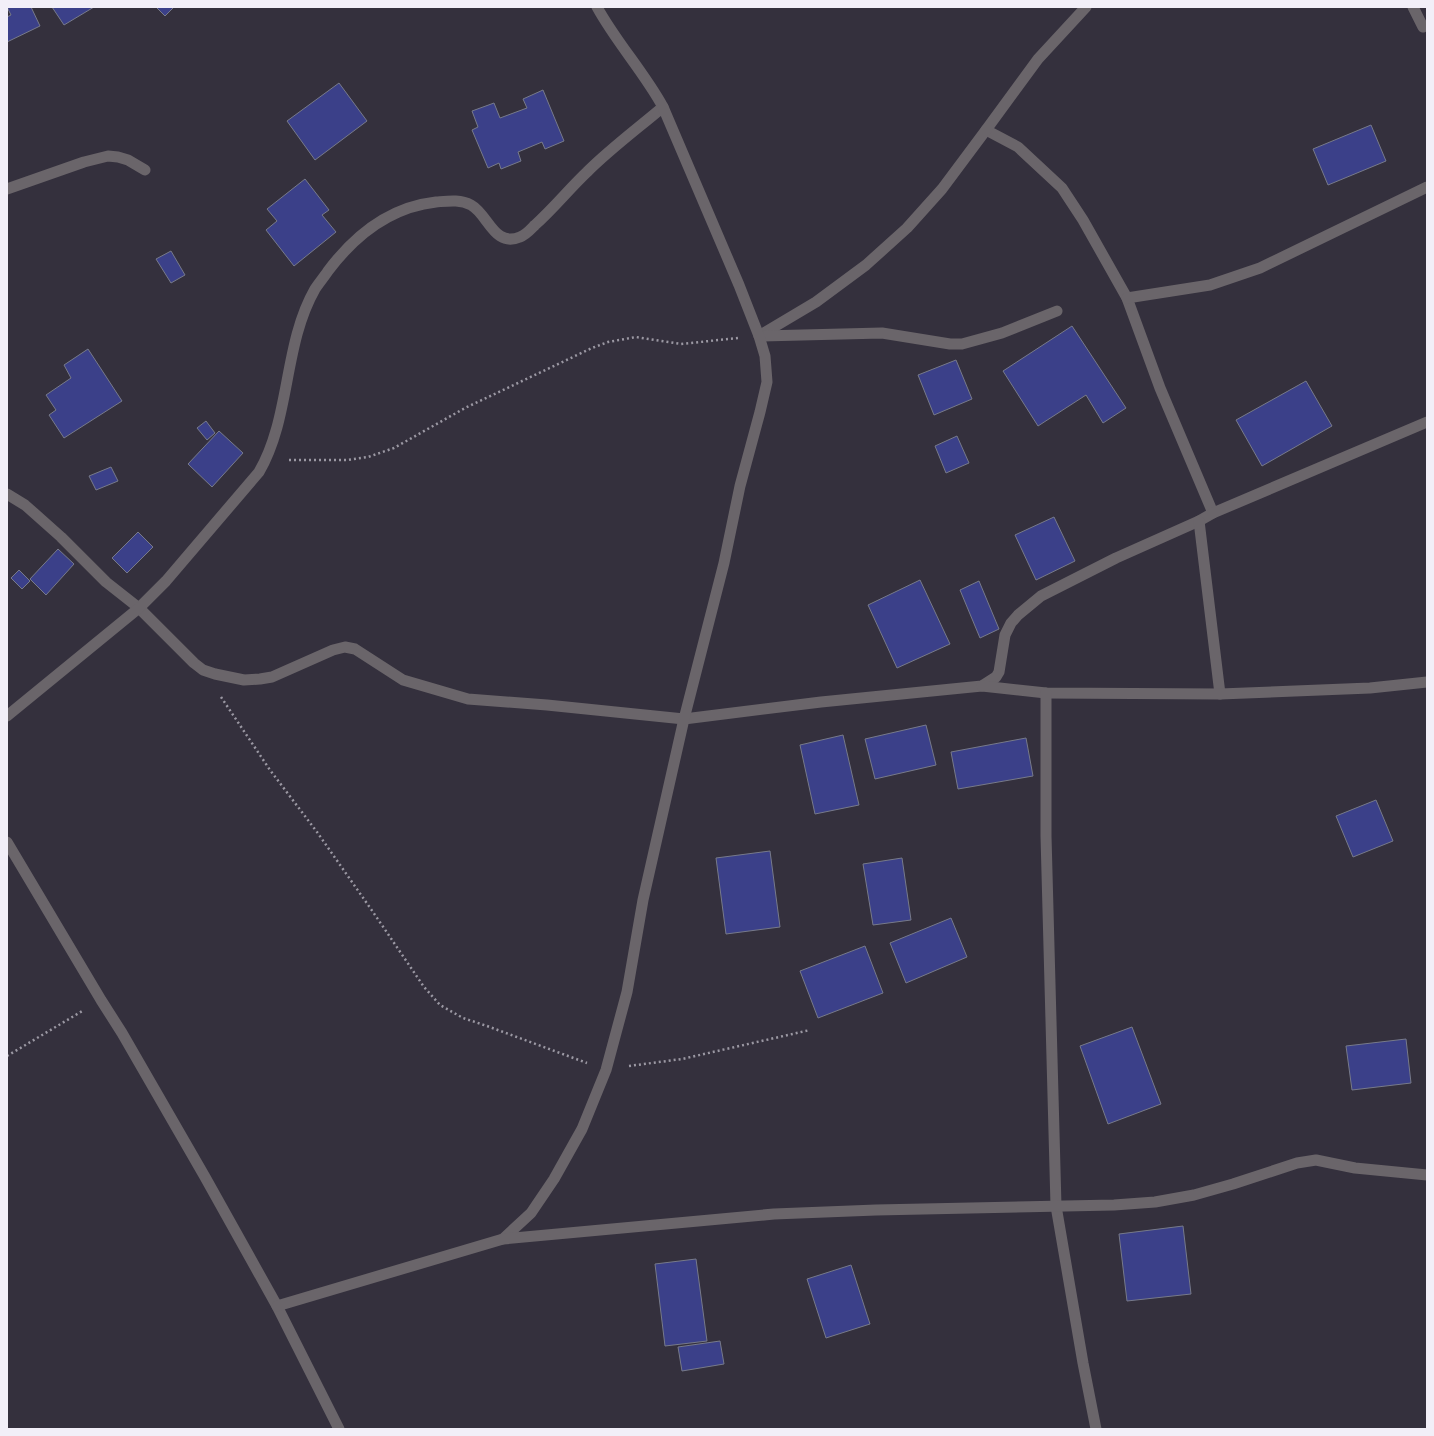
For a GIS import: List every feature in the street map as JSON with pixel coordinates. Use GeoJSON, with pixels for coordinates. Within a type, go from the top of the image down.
{"type":"FeatureCollection","features":[{"type":"Feature","properties":{"kind":"street"},"geometry":{"type":"LineString","coordinates":[[503,1239],[531,1212],[554,1179],[582,1129],[606,1070],[627,992],[643,900],[684,719],[724,563],[740,486],[767,382],[765,356],[759,336],[739,285],[663,107],[648,82],[596,7]]}},
{"type":"Feature","properties":{"kind":"street"},"geometry":{"type":"LineString","coordinates":[[759,336],[816,302],[866,265],[907,228],[942,189],[1038,59],[1086,7]]}},
{"type":"Feature","properties":{"kind":"street"},"geometry":{"type":"LineString","coordinates":[[1413,7],[1423,27]]}},
{"type":"Feature","properties":{"kind":"street"},"geometry":{"type":"LineString","coordinates":[[7,716],[139,608],[166,581],[199,544],[259,472],[266,460],[275,435],[293,354],[305,311],[316,288],[340,255],[361,235],[382,220],[406,209],[424,204],[452,201],[472,205],[490,227],[504,238],[513,239],[522,236],[546,215],[587,171],[663,107]]}},
{"type":"Feature","properties":{"kind":"street"},"geometry":{"type":"LineString","coordinates":[[986,130],[1018,147],[1062,188],[1083,220],[1127,298],[1160,388],[1213,513]]}},
{"type":"Feature","properties":{"kind":"street"},"geometry":{"type":"LineString","coordinates":[[7,189],[84,162],[108,156],[128,160],[145,170]]}},
{"type":"Feature","properties":{"kind":"street"},"geometry":{"type":"LineString","coordinates":[[1127,298],[1210,285],[1260,268],[1427,187]]}},
{"type":"Feature","properties":{"kind":"street"},"geometry":{"type":"LineString","coordinates":[[759,336],[882,333],[950,344],[962,344],[1002,333],[1058,311]]}},
{"type":"Feature","properties":{"kind":"street"},"geometry":{"type":"LineString","coordinates":[[982,686],[996,677],[1006,635],[1011,623],[1018,615],[1041,596],[1116,558],[1213,513],[1427,422]]}},
{"type":"Feature","properties":{"kind":"street"},"geometry":{"type":"LineString","coordinates":[[7,494],[25,505],[61,537],[106,582],[139,608],[194,663],[204,670],[215,674],[244,680],[272,677],[334,650],[345,647],[355,649],[403,680],[468,699],[547,705],[684,719],[821,702],[982,686],[1046,693],[1220,694],[1370,688],[1427,682]]}},
{"type":"Feature","properties":{"kind":"street"},"geometry":{"type":"LineString","coordinates":[[1198,521],[1220,694]]}},
{"type":"Feature","properties":{"kind":"street"},"geometry":{"type":"LineString","coordinates":[[1046,693],[1046,836],[1056,1206],[1096,1429]]}},
{"type":"Feature","properties":{"kind":"street"},"geometry":{"type":"LineString","coordinates":[[7,842],[122,1033],[277,1306],[339,1429]]}},
{"type":"Feature","properties":{"kind":"street"},"geometry":{"type":"LineString","coordinates":[[277,1306],[503,1239],[774,1214],[1155,1202],[1194,1195],[1297,1163],[1316,1160],[1355,1168],[1427,1175]]}},
{"type":"Feature","properties":{"kind":"path"},"geometry":{"type":"LineString","coordinates":[[266,460],[347,460],[368,457],[394,448],[465,408],[592,348],[614,341],[636,337],[681,344],[759,336]]}},
{"type":"Feature","properties":{"kind":"path"},"geometry":{"type":"LineString","coordinates":[[204,670],[270,770],[317,832],[424,987],[440,1005],[463,1018],[606,1070],[682,1058],[810,1030]]}},
{"type":"Feature","properties":{"kind":"path"},"geometry":{"type":"LineString","coordinates":[[7,1056],[101,1000]]}},
{"type":"Feature","properties":{"kind":"building"},"geometry":{"type":"Polygon","coordinates":[[[7,7],[31,7],[40,26],[7,42],[7,17],[11,15],[7,7]]]}},
{"type":"Feature","properties":{"kind":"building"},"geometry":{"type":"Polygon","coordinates":[[[52,7],[94,7],[64,25],[52,7]]]}},
{"type":"Feature","properties":{"kind":"building"},"geometry":{"type":"Polygon","coordinates":[[[156,7],[174,7],[165,16],[156,7]]]}},
{"type":"Feature","properties":{"kind":"building"},"geometry":{"type":"Polygon","coordinates":[[[339,83],[367,121],[315,160],[287,121],[339,83]]]}},
{"type":"Feature","properties":{"kind":"building"},"geometry":{"type":"Polygon","coordinates":[[[543,90],[564,141],[545,149],[542,142],[518,152],[521,161],[501,169],[499,163],[488,168],[472,130],[478,127],[472,111],[494,103],[500,118],[527,108],[523,99],[543,90]]]}},
{"type":"Feature","properties":{"kind":"building"},"geometry":{"type":"Polygon","coordinates":[[[1371,125],[1386,161],[1328,185],[1313,149],[1371,125]]]}},
{"type":"Feature","properties":{"kind":"building"},"geometry":{"type":"Polygon","coordinates":[[[305,179],[329,210],[322,215],[336,232],[294,266],[266,230],[277,221],[267,209],[305,179]]]}},
{"type":"Feature","properties":{"kind":"building"},"geometry":{"type":"Polygon","coordinates":[[[171,251],[185,275],[171,283],[156,259],[171,251]]]}},
{"type":"Feature","properties":{"kind":"building"},"geometry":{"type":"Polygon","coordinates":[[[1072,326],[1126,408],[1103,423],[1086,395],[1038,426],[1003,371],[1072,326]]]}},
{"type":"Feature","properties":{"kind":"building"},"geometry":{"type":"Polygon","coordinates":[[[88,349],[122,401],[64,438],[49,415],[56,410],[46,395],[71,378],[64,365],[88,349]]]}},
{"type":"Feature","properties":{"kind":"building"},"geometry":{"type":"Polygon","coordinates":[[[956,360],[972,399],[934,415],[918,375],[956,360]]]}},
{"type":"Feature","properties":{"kind":"building"},"geometry":{"type":"Polygon","coordinates":[[[1306,381],[1332,426],[1262,466],[1236,420],[1306,381]]]}},
{"type":"Feature","properties":{"kind":"building"},"geometry":{"type":"Polygon","coordinates":[[[206,421],[215,433],[207,440],[197,428],[206,421]]]}},
{"type":"Feature","properties":{"kind":"building"},"geometry":{"type":"Polygon","coordinates":[[[219,431],[243,453],[212,487],[188,464],[219,431]]]}},
{"type":"Feature","properties":{"kind":"building"},"geometry":{"type":"Polygon","coordinates":[[[957,436],[969,463],[946,473],[935,446],[957,436]]]}},
{"type":"Feature","properties":{"kind":"building"},"geometry":{"type":"Polygon","coordinates":[[[111,467],[118,481],[96,490],[89,476],[111,467]]]}},
{"type":"Feature","properties":{"kind":"building"},"geometry":{"type":"Polygon","coordinates":[[[1054,517],[1075,561],[1036,580],[1015,535],[1054,517]]]}},
{"type":"Feature","properties":{"kind":"building"},"geometry":{"type":"Polygon","coordinates":[[[138,532],[153,547],[127,573],[112,558],[138,532]]]}},
{"type":"Feature","properties":{"kind":"building"},"geometry":{"type":"Polygon","coordinates":[[[58,549],[74,564],[46,595],[30,579],[58,549]]]}},
{"type":"Feature","properties":{"kind":"building"},"geometry":{"type":"Polygon","coordinates":[[[19,570],[30,581],[22,589],[11,578],[19,570]]]}},
{"type":"Feature","properties":{"kind":"building"},"geometry":{"type":"Polygon","coordinates":[[[920,580],[950,644],[897,668],[868,605],[920,580]]]}},
{"type":"Feature","properties":{"kind":"building"},"geometry":{"type":"Polygon","coordinates":[[[979,581],[999,629],[980,638],[960,590],[979,581]]]}},
{"type":"Feature","properties":{"kind":"building"},"geometry":{"type":"Polygon","coordinates":[[[926,725],[936,765],[875,779],[865,739],[926,725]]]}},
{"type":"Feature","properties":{"kind":"building"},"geometry":{"type":"Polygon","coordinates":[[[843,735],[859,805],[815,814],[800,745],[843,735]]]}},
{"type":"Feature","properties":{"kind":"building"},"geometry":{"type":"Polygon","coordinates":[[[1026,738],[1033,776],[958,789],[951,752],[1026,738]]]}},
{"type":"Feature","properties":{"kind":"building"},"geometry":{"type":"Polygon","coordinates":[[[1376,800],[1393,841],[1353,857],[1336,816],[1376,800]]]}},
{"type":"Feature","properties":{"kind":"building"},"geometry":{"type":"Polygon","coordinates":[[[770,851],[780,927],[726,934],[716,858],[770,851]]]}},
{"type":"Feature","properties":{"kind":"building"},"geometry":{"type":"Polygon","coordinates":[[[902,858],[911,920],[873,925],[863,864],[902,858]]]}},
{"type":"Feature","properties":{"kind":"building"},"geometry":{"type":"Polygon","coordinates":[[[951,918],[967,957],[906,983],[890,943],[951,918]]]}},
{"type":"Feature","properties":{"kind":"building"},"geometry":{"type":"Polygon","coordinates":[[[865,946],[883,993],[818,1018],[800,971],[865,946]]]}},
{"type":"Feature","properties":{"kind":"building"},"geometry":{"type":"Polygon","coordinates":[[[1132,1027],[1161,1104],[1108,1124],[1080,1046],[1132,1027]]]}},
{"type":"Feature","properties":{"kind":"building"},"geometry":{"type":"Polygon","coordinates":[[[1406,1039],[1411,1083],[1352,1090],[1346,1046],[1406,1039]]]}},
{"type":"Feature","properties":{"kind":"building"},"geometry":{"type":"Polygon","coordinates":[[[1183,1226],[1191,1294],[1127,1301],[1119,1234],[1183,1226]]]}},
{"type":"Feature","properties":{"kind":"building"},"geometry":{"type":"Polygon","coordinates":[[[696,1259],[707,1341],[665,1346],[655,1264],[696,1259]]]}},
{"type":"Feature","properties":{"kind":"building"},"geometry":{"type":"Polygon","coordinates":[[[851,1265],[870,1324],[826,1338],[807,1279],[851,1265]]]}},
{"type":"Feature","properties":{"kind":"building"},"geometry":{"type":"Polygon","coordinates":[[[720,1341],[724,1364],[682,1371],[678,1347],[720,1341]]]}}]}
